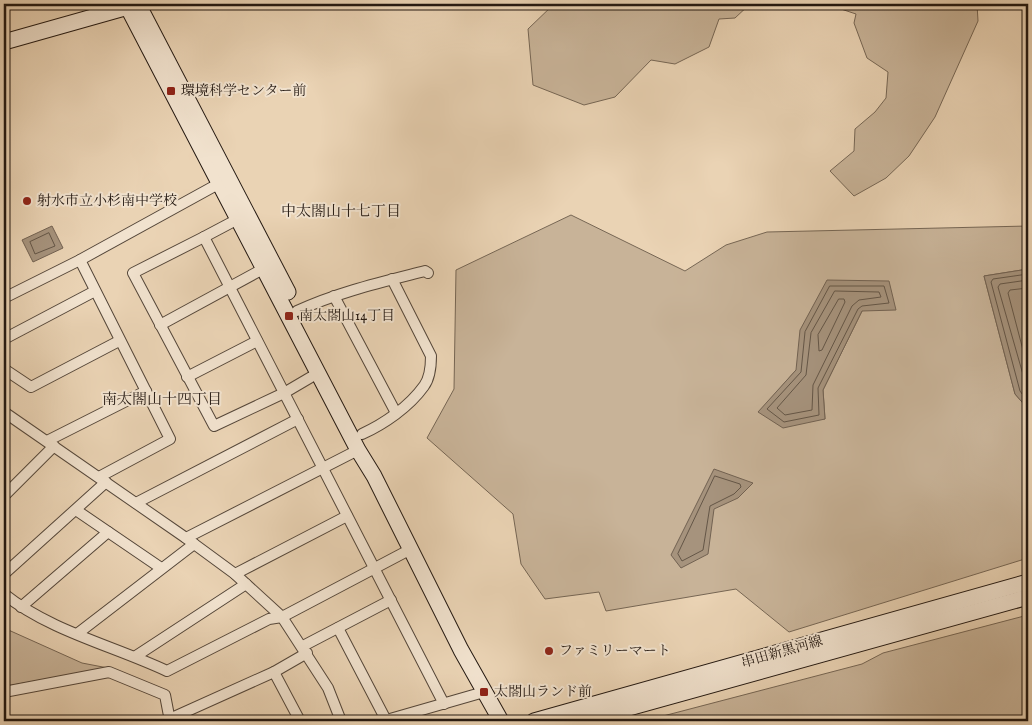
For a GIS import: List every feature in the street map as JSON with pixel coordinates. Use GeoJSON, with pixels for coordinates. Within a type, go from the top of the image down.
{"type":"FeatureCollection","features":[{"type":"Feature","properties":{"kind":"street"},"geometry":{"type":"LineString","coordinates":[[4,42],[136,5]]}},
{"type":"Feature","properties":{"kind":"street"},"geometry":{"type":"LineString","coordinates":[[136,5],[220,183],[358,450],[374,476],[411,549],[431,579],[491,689],[512,721]]}},
{"type":"Feature","properties":{"kind":"street"},"geometry":{"type":"LineString","coordinates":[[136,5],[362,434],[484,692],[501,721]]}},
{"type":"Feature","properties":{"kind":"street"},"geometry":{"type":"LineString","coordinates":[[4,298],[80,260],[220,183]]}},
{"type":"Feature","properties":{"kind":"street"},"geometry":{"type":"LineString","coordinates":[[238,219],[133,273],[187,377],[214,426],[318,373]]}},
{"type":"Feature","properties":{"kind":"street"},"geometry":{"type":"LineString","coordinates":[[204,237],[444,704]]}},
{"type":"Feature","properties":{"kind":"street"},"geometry":{"type":"LineString","coordinates":[[4,574],[76,510],[103,480],[170,439],[80,260]]}},
{"type":"Feature","properties":{"kind":"street"},"geometry":{"type":"LineString","coordinates":[[160,325],[263,269]]}},
{"type":"Feature","properties":{"kind":"street"},"geometry":{"type":"LineString","coordinates":[[297,311],[334,296],[392,279],[425,271],[428,274]]}},
{"type":"Feature","properties":{"kind":"street"},"geometry":{"type":"LineString","coordinates":[[362,434],[396,413],[425,385],[431,356],[392,279]]}},
{"type":"Feature","properties":{"kind":"street"},"geometry":{"type":"LineString","coordinates":[[4,339],[95,291]]}},
{"type":"Feature","properties":{"kind":"street"},"geometry":{"type":"LineString","coordinates":[[334,296],[396,413]]}},
{"type":"Feature","properties":{"kind":"street"},"geometry":{"type":"LineString","coordinates":[[187,377],[256,340]]}},
{"type":"Feature","properties":{"kind":"street"},"geometry":{"type":"LineString","coordinates":[[4,369],[32,387],[120,341]]}},
{"type":"Feature","properties":{"kind":"street"},"geometry":{"type":"LineString","coordinates":[[4,496],[50,444],[146,391]]}},
{"type":"Feature","properties":{"kind":"street"},"geometry":{"type":"LineString","coordinates":[[4,412],[235,574],[282,617],[328,688],[341,721]]}},
{"type":"Feature","properties":{"kind":"street"},"geometry":{"type":"LineString","coordinates":[[136,503],[298,419]]}},
{"type":"Feature","properties":{"kind":"street"},"geometry":{"type":"LineString","coordinates":[[77,634],[161,568],[190,541],[323,467],[358,450]]}},
{"type":"Feature","properties":{"kind":"street"},"geometry":{"type":"LineString","coordinates":[[76,510],[161,568]]}},
{"type":"Feature","properties":{"kind":"street"},"geometry":{"type":"LineString","coordinates":[[235,574],[347,516]]}},
{"type":"Feature","properties":{"kind":"street"},"geometry":{"type":"LineString","coordinates":[[20,607],[108,532]]}},
{"type":"Feature","properties":{"kind":"street"},"geometry":{"type":"LineString","coordinates":[[4,594],[20,607],[77,634],[136,656],[167,671],[269,618],[282,617],[411,549]]}},
{"type":"Feature","properties":{"kind":"street","name":"串田新黒河線"},"geometry":{"type":"LineString","coordinates":[[534,721],[1028,582]]}},
{"type":"Feature","properties":{"kind":"street"},"geometry":{"type":"LineString","coordinates":[[136,656],[246,584]]}},
{"type":"Feature","properties":{"kind":"street","name":"串田新黒河線"},"geometry":{"type":"LineString","coordinates":[[582,721],[1028,597]]}},
{"type":"Feature","properties":{"kind":"street"},"geometry":{"type":"LineString","coordinates":[[4,692],[109,672],[165,695],[168,721],[274,672],[338,628],[391,600]]}},
{"type":"Feature","properties":{"kind":"street"},"geometry":{"type":"LineString","coordinates":[[338,628],[385,721],[484,692]]}},
{"type":"Feature","properties":{"kind":"street"},"geometry":{"type":"LineString","coordinates":[[274,672],[300,721]]}},
{"type":"Feature","properties":{"kind":"shaded area"},"geometry":{"type":"Polygon","coordinates":[[[554,4],[750,4],[735,18],[719,19],[709,47],[675,64],[651,60],[615,97],[584,105],[533,85],[528,29],[554,4]]]}},
{"type":"Feature","properties":{"kind":"shaded area"},"geometry":{"type":"Polygon","coordinates":[[[826,4],[977,4],[978,21],[935,117],[909,156],[886,178],[854,196],[830,171],[854,151],[855,129],[875,112],[886,98],[888,72],[867,58],[854,23],[856,14],[826,4]]]}},
{"type":"Feature","properties":{"kind":"shaded area"},"geometry":{"type":"Polygon","coordinates":[[[571,215],[685,271],[726,245],[767,232],[1028,226],[1028,269],[984,276],[1015,394],[1028,409],[1028,558],[789,632],[736,589],[606,611],[599,592],[545,599],[521,564],[513,514],[427,438],[454,389],[456,270],[571,215]],[[889,282],[796,370],[759,412],[825,419],[823,390],[862,311],[889,282]]]}},
{"type":"Feature","properties":{"kind":"shaded area"},"geometry":{"type":"Polygon","coordinates":[[[1028,615],[1028,721],[644,721],[862,664],[883,653],[1028,615]]]}},
{"type":"Feature","properties":{"kind":"shaded area"},"geometry":{"type":"Polygon","coordinates":[[[4,628],[82,663],[108,668],[7,686],[4,683],[4,628]]]}},
{"type":"Feature","properties":{"kind":"water"},"geometry":{"type":"Polygon","coordinates":[[[52,226],[63,248],[33,262],[22,240],[52,226]]]}},
{"type":"Feature","properties":{"kind":"water"},"geometry":{"type":"Polygon","coordinates":[[[1028,269],[1028,409],[1015,394],[984,276],[1028,269]]]}},
{"type":"Feature","properties":{"kind":"water"},"geometry":{"type":"Polygon","coordinates":[[[827,280],[889,281],[896,310],[862,311],[823,390],[825,419],[783,428],[758,412],[796,370],[800,330],[827,280]]]}},
{"type":"Feature","properties":{"kind":"water"},"geometry":{"type":"Polygon","coordinates":[[[714,469],[753,483],[738,498],[714,509],[708,554],[681,568],[671,555],[714,469]]]}},
{"type":"Feature","properties":{"kind":"place","name":"環境科学センター前"},"geometry":{"type":"Point","coordinates":[171,91]}},
{"type":"Feature","properties":{"kind":"place","name":"射水市立小杉南中学校"},"geometry":{"type":"Point","coordinates":[27,201]}},
{"type":"Feature","properties":{"kind":"place","name":"南太閤山14丁目"},"geometry":{"type":"Point","coordinates":[289,316]}},
{"type":"Feature","properties":{"kind":"place","name":"ファミリーマート"},"geometry":{"type":"Point","coordinates":[549,651]}},
{"type":"Feature","properties":{"kind":"place","name":"太閤山ランド前"},"geometry":{"type":"Point","coordinates":[484,692]}},
{"type":"Feature","properties":{"kind":"district","name":"中太閤山十七丁目"},"geometry":{"type":"Point","coordinates":[341,211]}},
{"type":"Feature","properties":{"kind":"district","name":"南太閤山十四丁目"},"geometry":{"type":"Point","coordinates":[162,399]}}]}
